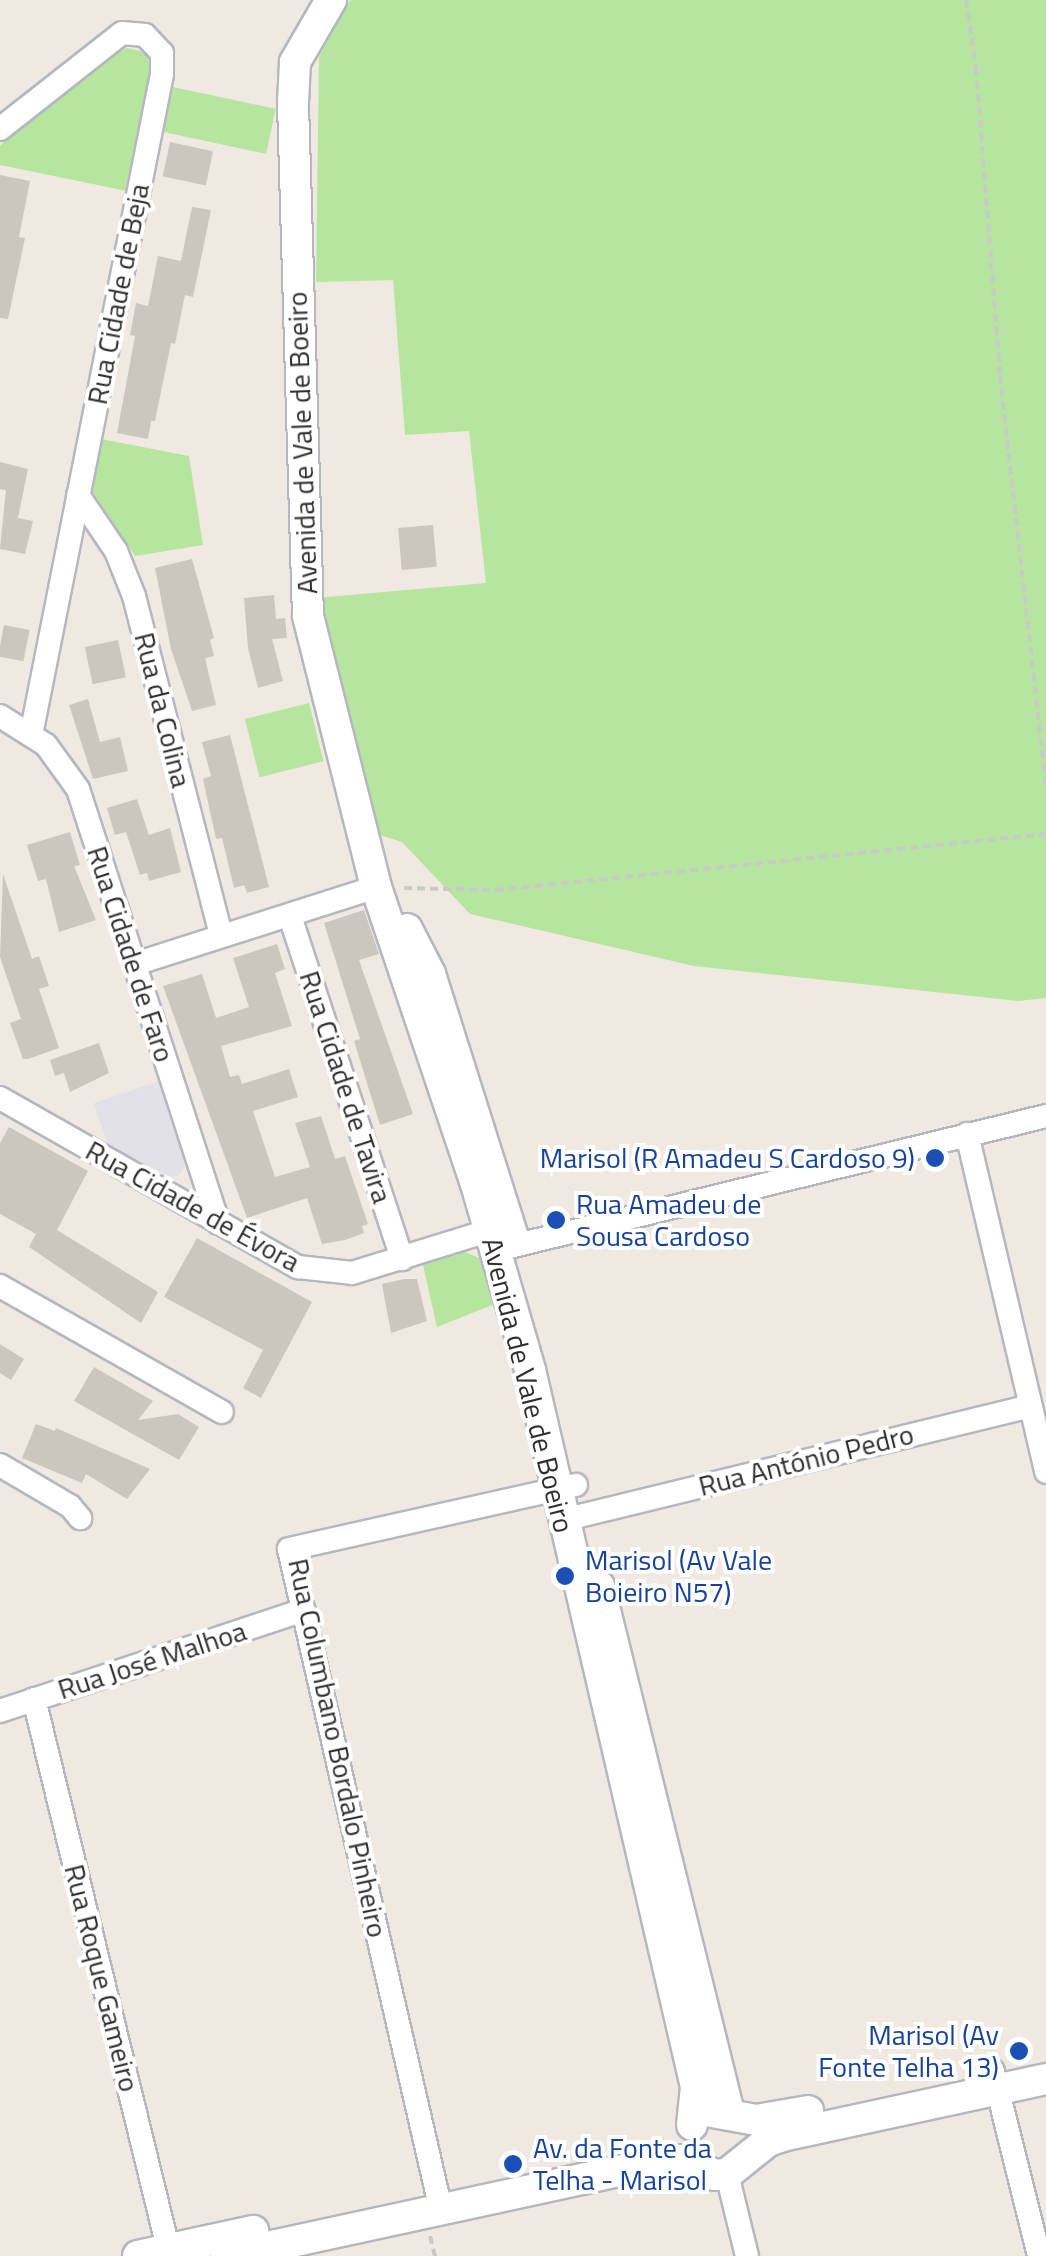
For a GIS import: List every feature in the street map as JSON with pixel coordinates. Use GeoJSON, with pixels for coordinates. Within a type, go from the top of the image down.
{"type":"FeatureCollection","features":[{"type":"Feature","properties":{"kind":"street","name":"Avenida de Vale de Boeiro"},"geometry":{"type":"LineString","coordinates":[[331,0],[295,62],[293,102],[308,616],[376,887],[502,1238],[530,1370],[566,1487],[696,2087],[691,2128]]}},
{"type":"Feature","properties":{"kind":"street","name":"Rua Cidade de Beja"},"geometry":{"type":"LineString","coordinates":[[0,130],[122,33],[145,35],[162,53],[162,74],[31,735]]}},
{"type":"Feature","properties":{"kind":"street","name":"Rua da Colina"},"geometry":{"type":"LineString","coordinates":[[78,495],[116,551],[134,596],[221,936]]}},
{"type":"Feature","properties":{"kind":"street","name":"Rua Cidade de Faro"},"geometry":{"type":"LineString","coordinates":[[0,716],[59,758],[78,789],[218,1224]]}},
{"type":"Feature","properties":{"kind":"street"},"geometry":{"type":"LineString","coordinates":[[134,964],[376,887]]}},
{"type":"Feature","properties":{"kind":"street","name":"Rua Cidade de Tavira"},"geometry":{"type":"LineString","coordinates":[[290,916],[402,1259]]}},
{"type":"Feature","properties":{"kind":"street"},"geometry":{"type":"LineString","coordinates":[[0,1074],[5,1101]]}},
{"type":"Feature","properties":{"kind":"street","name":"Rua Cidade de Évora"},"geometry":{"type":"LineString","coordinates":[[5,1101],[284,1260],[314,1271],[352,1272],[1046,1116]]}},
{"type":"Feature","properties":{"kind":"street"},"geometry":{"type":"LineString","coordinates":[[967,1134],[1046,1472]]}},
{"type":"Feature","properties":{"kind":"street"},"geometry":{"type":"LineString","coordinates":[[0,1286],[222,1412]]}},
{"type":"Feature","properties":{"kind":"street","name":"Rua António Pedro"},"geometry":{"type":"LineString","coordinates":[[573,1518],[1030,1406]]}},
{"type":"Feature","properties":{"kind":"street"},"geometry":{"type":"LineString","coordinates":[[0,1465],[70,1506],[80,1518]]}},
{"type":"Feature","properties":{"kind":"street","name":"Rua Columbano Bordalo Pinheiro"},"geometry":{"type":"LineString","coordinates":[[439,2200],[289,1549],[566,1487]]}},
{"type":"Feature","properties":{"kind":"street","name":"Avenida de Vale de Boeiro"},"geometry":{"type":"LineString","coordinates":[[573,1518],[733,2115]]}},
{"type":"Feature","properties":{"kind":"street","name":"Rua José Malhoa"},"geometry":{"type":"LineString","coordinates":[[0,1710],[304,1610]]}},
{"type":"Feature","properties":{"kind":"street","name":"Rua Roque Gameiro"},"geometry":{"type":"LineString","coordinates":[[34,1700],[169,2253]]}},
{"type":"Feature","properties":{"kind":"street"},"geometry":{"type":"LineString","coordinates":[[138,2256],[660,2162],[680,2160],[716,2175],[736,2168],[768,2142],[787,2135],[996,2080],[1046,2060]]}},
{"type":"Feature","properties":{"kind":"street"},"geometry":{"type":"LineString","coordinates":[[226,2256],[647,2146],[691,2128],[708,2113],[772,2118],[996,2080],[1046,2079]]}},
{"type":"Feature","properties":{"kind":"street"},"geometry":{"type":"LineString","coordinates":[[996,2080],[1039,2240]]}},
{"type":"Feature","properties":{"kind":"street"},"geometry":{"type":"LineString","coordinates":[[733,2115],[750,2138],[736,2168],[747,2256]]}},
{"type":"Feature","properties":{"kind":"street"},"geometry":{"type":"LineString","coordinates":[[691,2128],[687,2148],[695,2165]]}},
{"type":"Feature","properties":{"kind":"path"},"geometry":{"type":"LineString","coordinates":[[966,0],[976,68],[1000,376],[1046,784]]}},
{"type":"Feature","properties":{"kind":"path"},"geometry":{"type":"LineString","coordinates":[[376,887],[496,890],[1046,834]]}},
{"type":"Feature","properties":{"kind":"shaded area"},"geometry":{"type":"Polygon","coordinates":[[[159,1081],[185,1164],[181,1174],[172,1178],[108,1145],[94,1103],[159,1081]]]}},
{"type":"Feature","properties":{"kind":"green space"},"geometry":{"type":"Polygon","coordinates":[[[350,0],[1046,0],[1046,998],[1018,1001],[694,966],[470,914],[402,842],[377,834],[316,598],[486,583],[469,431],[405,435],[393,280],[316,282],[319,57],[350,0]]]}},
{"type":"Feature","properties":{"kind":"green space"},"geometry":{"type":"Polygon","coordinates":[[[127,48],[144,52],[151,64],[127,191],[0,165],[0,146],[5,141],[110,55],[127,48]]]}},
{"type":"Feature","properties":{"kind":"green space"},"geometry":{"type":"Polygon","coordinates":[[[173,87],[276,109],[266,154],[163,132],[173,87]]]}},
{"type":"Feature","properties":{"kind":"green space"},"geometry":{"type":"Polygon","coordinates":[[[101,439],[189,456],[203,545],[135,556],[93,492],[101,439]]]}},
{"type":"Feature","properties":{"kind":"green space"},"geometry":{"type":"Polygon","coordinates":[[[309,703],[324,761],[259,777],[245,719],[309,703]]]}},
{"type":"Feature","properties":{"kind":"green space"},"geometry":{"type":"Polygon","coordinates":[[[465,1252],[484,1260],[500,1302],[437,1327],[423,1265],[465,1252]]]}},
{"type":"Feature","properties":{"kind":"building"},"geometry":{"type":"Polygon","coordinates":[[[170,142],[213,151],[206,185],[163,176],[170,142]]]}},
{"type":"Feature","properties":{"kind":"building"},"geometry":{"type":"Polygon","coordinates":[[[0,175],[30,181],[19,237],[25,238],[8,319],[0,318],[0,175]]]}},
{"type":"Feature","properties":{"kind":"building"},"geometry":{"type":"Polygon","coordinates":[[[192,207],[211,210],[193,297],[185,295],[155,421],[151,421],[148,439],[117,433],[135,336],[130,335],[136,303],[148,306],[158,256],[181,261],[192,207]]]}},
{"type":"Feature","properties":{"kind":"building"},"geometry":{"type":"Polygon","coordinates":[[[0,462],[28,469],[18,518],[33,521],[25,554],[0,549],[6,490],[0,489],[0,462]]]}},
{"type":"Feature","properties":{"kind":"building"},"geometry":{"type":"Polygon","coordinates":[[[433,525],[437,567],[402,570],[398,528],[433,525]]]}},
{"type":"Feature","properties":{"kind":"building"},"geometry":{"type":"Polygon","coordinates":[[[192,559],[214,638],[210,640],[214,656],[205,658],[216,705],[192,711],[171,649],[155,568],[192,559]]]}},
{"type":"Feature","properties":{"kind":"building"},"geometry":{"type":"Polygon","coordinates":[[[274,595],[276,619],[285,618],[287,638],[272,639],[283,681],[258,688],[248,648],[244,598],[274,595]]]}},
{"type":"Feature","properties":{"kind":"building"},"geometry":{"type":"Polygon","coordinates":[[[4,625],[30,630],[23,661],[0,657],[4,625]]]}},
{"type":"Feature","properties":{"kind":"building"},"geometry":{"type":"Polygon","coordinates":[[[118,640],[126,677],[93,684],[85,647],[118,640]]]}},
{"type":"Feature","properties":{"kind":"building"},"geometry":{"type":"Polygon","coordinates":[[[88,699],[100,742],[120,737],[128,771],[93,779],[69,705],[88,699]]]}},
{"type":"Feature","properties":{"kind":"building"},"geometry":{"type":"Polygon","coordinates":[[[230,735],[269,887],[247,893],[244,885],[234,888],[222,838],[216,839],[203,779],[211,776],[202,742],[230,735]]]}},
{"type":"Feature","properties":{"kind":"building"},"geometry":{"type":"Polygon","coordinates":[[[137,799],[149,835],[170,828],[181,872],[149,881],[147,873],[140,875],[126,832],[115,835],[107,808],[137,799]]]}},
{"type":"Feature","properties":{"kind":"building"},"geometry":{"type":"Polygon","coordinates":[[[70,832],[80,865],[74,866],[96,920],[59,932],[46,879],[38,881],[27,845],[70,832]]]}},
{"type":"Feature","properties":{"kind":"building"},"geometry":{"type":"Polygon","coordinates":[[[3,874],[32,959],[39,956],[49,986],[39,989],[59,1048],[28,1059],[23,1059],[10,1023],[21,1019],[0,957],[3,874]]]}},
{"type":"Feature","properties":{"kind":"building"},"geometry":{"type":"Polygon","coordinates":[[[364,910],[379,954],[359,960],[413,1114],[380,1125],[354,1041],[360,1039],[324,923],[364,910]]]}},
{"type":"Feature","properties":{"kind":"building"},"geometry":{"type":"Polygon","coordinates":[[[277,944],[285,969],[275,973],[292,1026],[221,1046],[230,1077],[239,1075],[242,1084],[289,1069],[298,1097],[253,1111],[275,1177],[310,1167],[295,1123],[321,1116],[335,1159],[345,1156],[368,1224],[362,1226],[364,1233],[345,1240],[322,1244],[307,1198],[247,1218],[163,986],[202,974],[216,1018],[249,1007],[233,958],[277,944]]]}},
{"type":"Feature","properties":{"kind":"building"},"geometry":{"type":"Polygon","coordinates":[[[99,1043],[109,1073],[70,1092],[64,1073],[55,1076],[50,1060],[99,1043]]]}},
{"type":"Feature","properties":{"kind":"building"},"geometry":{"type":"Polygon","coordinates":[[[9,1127],[88,1171],[57,1230],[158,1292],[141,1323],[29,1247],[36,1234],[0,1214],[0,1143],[9,1127]]]}},
{"type":"Feature","properties":{"kind":"building"},"geometry":{"type":"Polygon","coordinates":[[[197,1238],[312,1302],[261,1398],[243,1388],[263,1350],[164,1297],[197,1238]]]}},
{"type":"Feature","properties":{"kind":"building"},"geometry":{"type":"Polygon","coordinates":[[[417,1279],[427,1321],[391,1333],[382,1284],[417,1279]]]}},
{"type":"Feature","properties":{"kind":"building"},"geometry":{"type":"Polygon","coordinates":[[[0,1344],[24,1359],[11,1380],[0,1373],[0,1344]]]}},
{"type":"Feature","properties":{"kind":"building"},"geometry":{"type":"Polygon","coordinates":[[[94,1367],[153,1401],[138,1420],[178,1414],[199,1427],[179,1460],[74,1401],[94,1367]]]}},
{"type":"Feature","properties":{"kind":"building"},"geometry":{"type":"Polygon","coordinates":[[[36,1424],[55,1431],[56,1428],[150,1469],[127,1499],[86,1474],[82,1483],[22,1458],[36,1424]]]}},
{"type":"Feature","properties":{"kind":"place","name":"Marisol (R Amadeu S Cardoso 9)"},"geometry":{"type":"Point","coordinates":[935,1158]}},
{"type":"Feature","properties":{"kind":"place","name":"Rua Amadeu de Sousa Cardoso"},"geometry":{"type":"Point","coordinates":[556,1220]}},
{"type":"Feature","properties":{"kind":"place","name":"Marisol (Av Vale Boieiro N57)"},"geometry":{"type":"Point","coordinates":[565,1576]}},
{"type":"Feature","properties":{"kind":"place","name":"Marisol (Av Fonte Telha 13)"},"geometry":{"type":"Point","coordinates":[1019,2051]}},
{"type":"Feature","properties":{"kind":"place","name":"Av. da Fonte da Telha - Marisol"},"geometry":{"type":"Point","coordinates":[513,2164]}}]}
